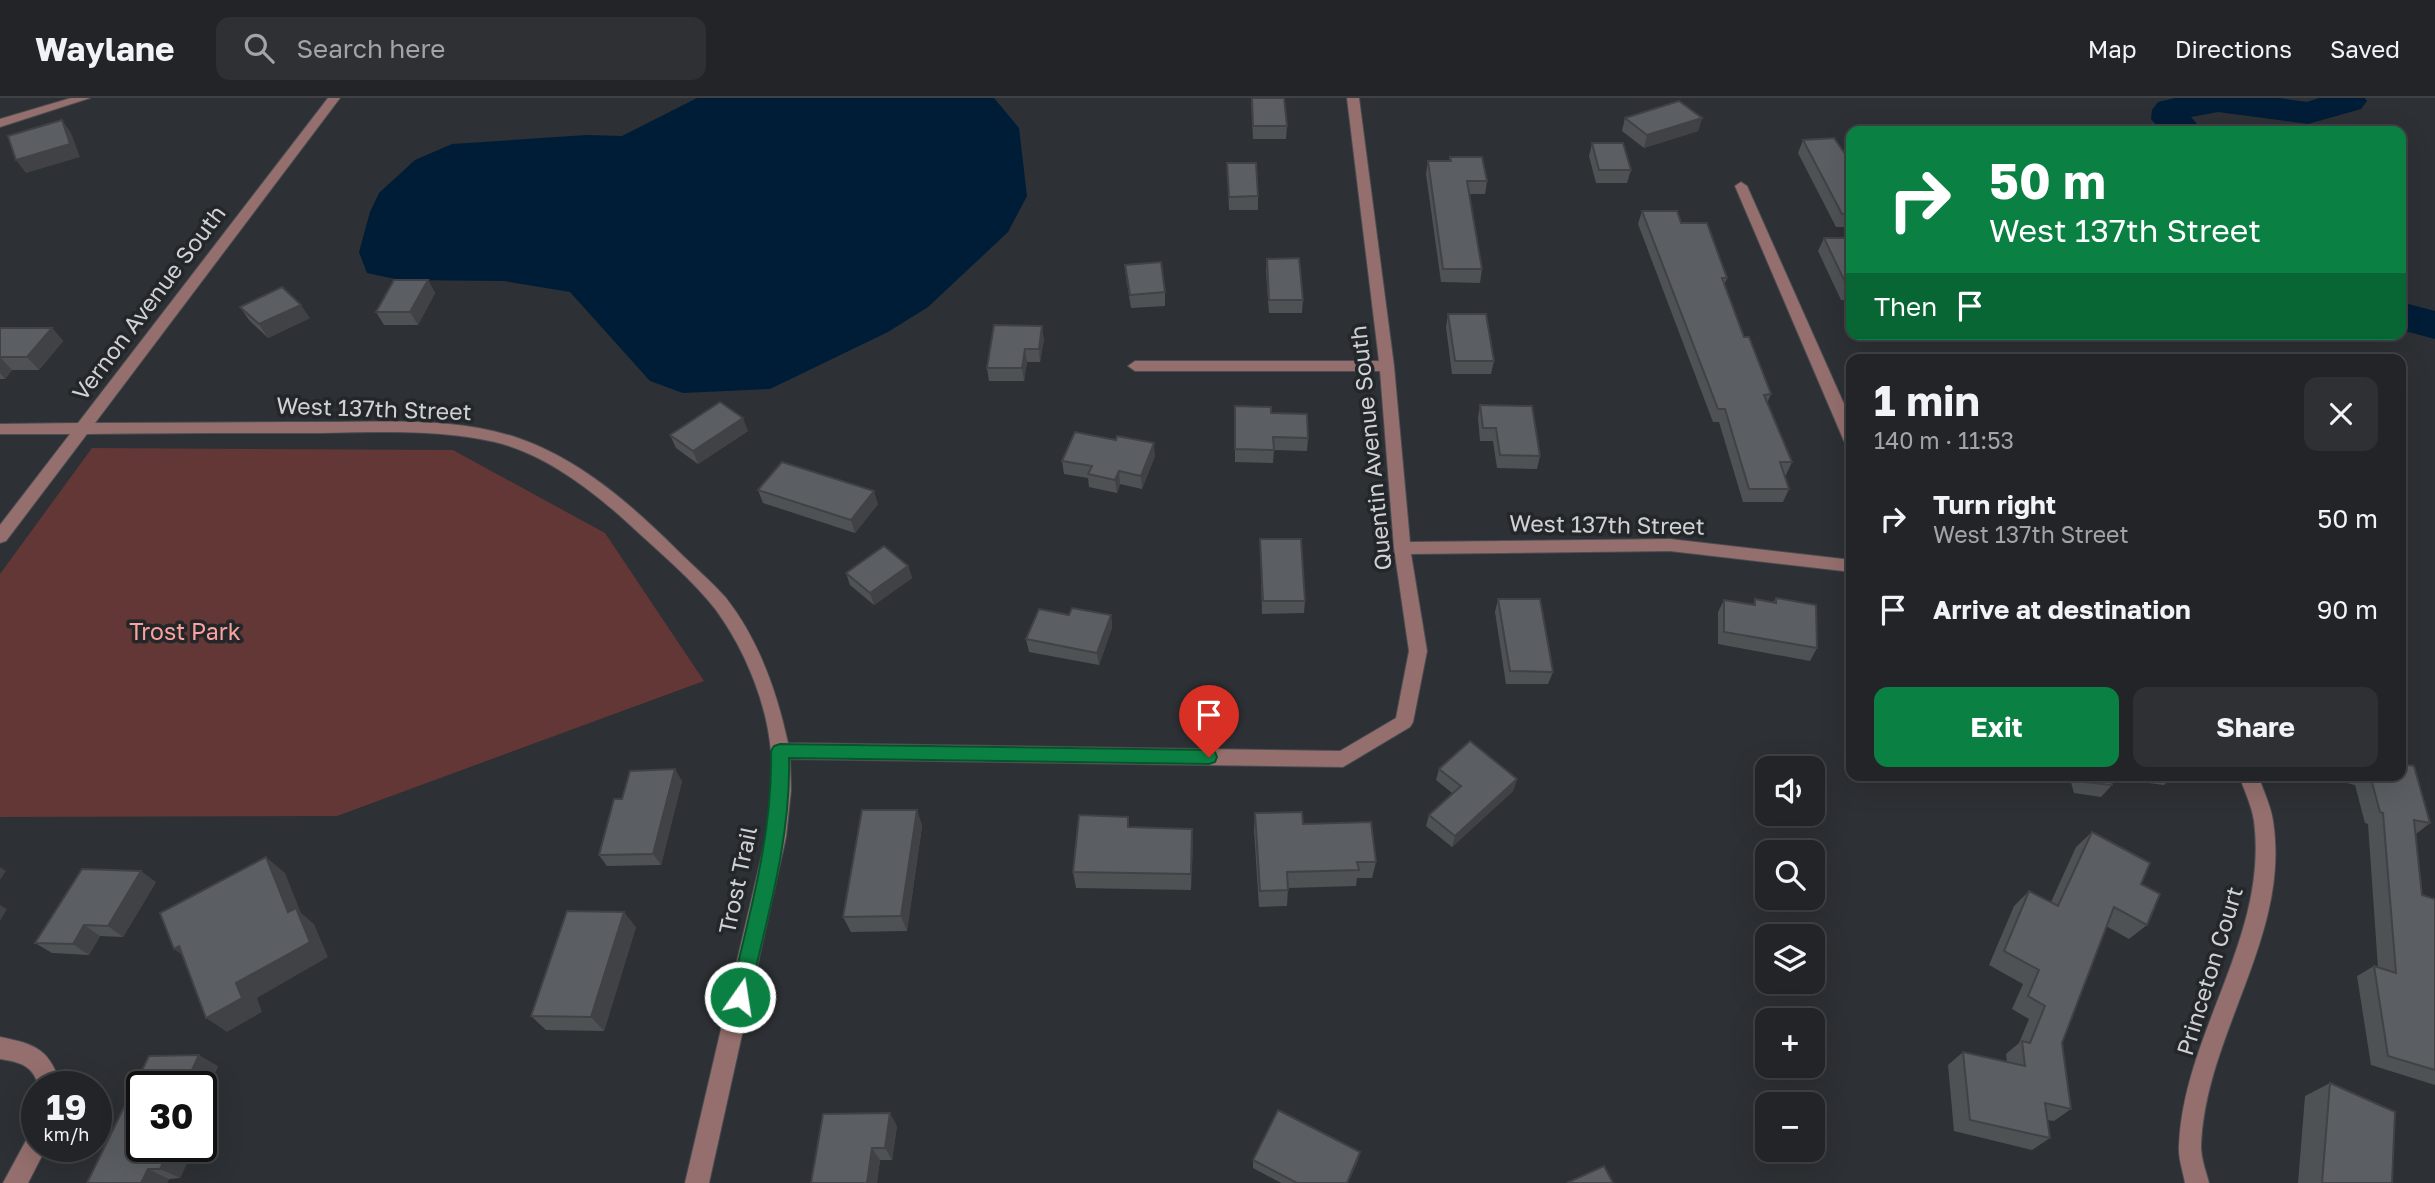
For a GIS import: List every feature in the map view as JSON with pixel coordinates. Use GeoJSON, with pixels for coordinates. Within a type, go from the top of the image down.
{"type":"FeatureCollection","features":[{"type":"Feature","properties":{"kind":"street","name":"Vernon Avenue South"},"geometry":{"type":"LineString","coordinates":[[0,537],[334,98]]}},
{"type":"Feature","properties":{"kind":"street","name":"Quentin Avenue South"},"geometry":{"type":"LineString","coordinates":[[780,751],[1342,759],[1404,722],[1418,652],[1402,548],[1387,366],[1353,98]]}},
{"type":"Feature","properties":{"kind":"street"},"geometry":{"type":"LineString","coordinates":[[0,123],[79,100]]}},
{"type":"Feature","properties":{"kind":"street"},"geometry":{"type":"LineString","coordinates":[[1741,186],[1846,427]]}},
{"type":"Feature","properties":{"kind":"street"},"geometry":{"type":"LineString","coordinates":[[1135,366],[1387,366]]}},
{"type":"Feature","properties":{"kind":"street","name":"West 137th Street"},"geometry":{"type":"LineString","coordinates":[[0,429],[433,429],[511,441],[545,455],[578,475],[662,545],[721,605],[749,652],[774,714],[780,751]]}},
{"type":"Feature","properties":{"kind":"street","name":"West 137th Street"},"geometry":{"type":"LineString","coordinates":[[1402,548],[1670,545],[1703,547],[1774,561],[1846,566]]}},
{"type":"Feature","properties":{"kind":"street","name":"Trost Trail"},"geometry":{"type":"LineString","coordinates":[[697,1183],[776,837],[781,790],[780,751]]}},
{"type":"Feature","properties":{"kind":"street","name":"Princeton Court"},"geometry":{"type":"LineString","coordinates":[[2197,1183],[2190,1148],[2197,1103],[2262,897],[2267,860],[2265,822],[2250,781]]}},
{"type":"Feature","properties":{"kind":"street"},"geometry":{"type":"LineString","coordinates":[[0,1048],[29,1053],[47,1071]]}},
{"type":"Feature","properties":{"kind":"street"},"geometry":{"type":"LineString","coordinates":[[15,1183],[27,1162]]}},
{"type":"Feature","properties":{"kind":"green space","name":"Trost Park"},"geometry":{"type":"Polygon","coordinates":[[[92,448],[453,450],[605,533],[704,681],[337,816],[0,817],[0,574],[92,448]]]}},
{"type":"Feature","properties":{"kind":"water"},"geometry":{"type":"Polygon","coordinates":[[[697,98],[994,98],[1019,128],[1027,196],[1008,232],[928,307],[888,332],[770,389],[683,393],[650,381],[570,292],[504,281],[400,280],[367,273],[359,252],[370,212],[379,193],[415,160],[452,144],[587,135],[622,136],[697,98]]]}},
{"type":"Feature","properties":{"kind":"building"},"geometry":{"type":"Polygon","coordinates":[[[1252,98],[1284,98],[1287,126],[1253,126],[1252,98]]]}},
{"type":"Feature","properties":{"kind":"building"},"geometry":{"type":"Polygon","coordinates":[[[1679,101],[1702,118],[1647,135],[1625,118],[1679,101]]]}},
{"type":"Feature","properties":{"kind":"building"},"geometry":{"type":"Polygon","coordinates":[[[62,120],[70,144],[16,160],[8,136],[62,120]]]}},
{"type":"Feature","properties":{"kind":"building"},"geometry":{"type":"Polygon","coordinates":[[[1834,138],[1846,155],[1846,214],[1842,214],[1803,140],[1834,138]]]}},
{"type":"Feature","properties":{"kind":"building"},"geometry":{"type":"Polygon","coordinates":[[[1592,143],[1623,143],[1631,170],[1599,170],[1592,143]]]}},
{"type":"Feature","properties":{"kind":"building"},"geometry":{"type":"Polygon","coordinates":[[[1450,157],[1482,157],[1487,181],[1467,181],[1482,269],[1443,269],[1428,161],[1451,161],[1450,157]]]}},
{"type":"Feature","properties":{"kind":"building"},"geometry":{"type":"Polygon","coordinates":[[[1227,163],[1256,163],[1258,196],[1229,197],[1227,163]]]}},
{"type":"Feature","properties":{"kind":"building"},"geometry":{"type":"Polygon","coordinates":[[[1642,211],[1677,211],[1681,223],[1707,223],[1727,278],[1722,278],[1744,337],[1749,337],[1771,394],[1764,395],[1792,462],[1780,462],[1789,489],[1749,489],[1725,409],[1718,409],[1642,211]]]}},
{"type":"Feature","properties":{"kind":"building"},"geometry":{"type":"Polygon","coordinates":[[[1824,238],[1846,238],[1846,284],[1824,238]]]}},
{"type":"Feature","properties":{"kind":"building"},"geometry":{"type":"Polygon","coordinates":[[[1299,258],[1303,300],[1269,300],[1267,259],[1299,258]]]}},
{"type":"Feature","properties":{"kind":"building"},"geometry":{"type":"Polygon","coordinates":[[[1161,262],[1165,292],[1130,295],[1125,265],[1161,262]]]}},
{"type":"Feature","properties":{"kind":"building"},"geometry":{"type":"Polygon","coordinates":[[[394,280],[428,280],[410,312],[376,312],[394,280]]]}},
{"type":"Feature","properties":{"kind":"building"},"geometry":{"type":"Polygon","coordinates":[[[282,287],[301,305],[259,324],[240,307],[282,287]]]}},
{"type":"Feature","properties":{"kind":"building"},"geometry":{"type":"Polygon","coordinates":[[[1448,314],[1486,314],[1494,361],[1455,361],[1448,314]]]}},
{"type":"Feature","properties":{"kind":"building"},"geometry":{"type":"Polygon","coordinates":[[[994,325],[1042,326],[1039,349],[1025,349],[1022,368],[987,368],[994,325]]]}},
{"type":"Feature","properties":{"kind":"building"},"geometry":{"type":"Polygon","coordinates":[[[1,328],[52,328],[27,357],[0,357],[1,328]]]}},
{"type":"Feature","properties":{"kind":"building"},"geometry":{"type":"Polygon","coordinates":[[[720,402],[743,418],[693,451],[670,435],[720,402]]]}},
{"type":"Feature","properties":{"kind":"building"},"geometry":{"type":"Polygon","coordinates":[[[1480,405],[1532,406],[1540,456],[1500,455],[1496,428],[1483,428],[1480,405]]]}},
{"type":"Feature","properties":{"kind":"building"},"geometry":{"type":"Polygon","coordinates":[[[1235,406],[1271,407],[1271,413],[1307,414],[1308,438],[1273,437],[1274,450],[1235,449],[1235,406]]]}},
{"type":"Feature","properties":{"kind":"building"},"geometry":{"type":"Polygon","coordinates":[[[1075,432],[1116,440],[1117,436],[1154,443],[1141,476],[1119,471],[1115,480],[1088,474],[1092,466],[1062,461],[1075,432]]]}},
{"type":"Feature","properties":{"kind":"building"},"geometry":{"type":"Polygon","coordinates":[[[782,462],[874,491],[851,520],[758,490],[782,462]]]}},
{"type":"Feature","properties":{"kind":"building"},"geometry":{"type":"Polygon","coordinates":[[[1260,539],[1301,539],[1305,601],[1263,601],[1260,539]]]}},
{"type":"Feature","properties":{"kind":"building"},"geometry":{"type":"Polygon","coordinates":[[[884,546],[908,566],[870,593],[846,573],[884,546]]]}},
{"type":"Feature","properties":{"kind":"building"},"geometry":{"type":"Polygon","coordinates":[[[1776,598],[1816,605],[1817,648],[1724,632],[1724,600],[1755,605],[1755,599],[1776,603],[1776,598]]]}},
{"type":"Feature","properties":{"kind":"building"},"geometry":{"type":"Polygon","coordinates":[[[1498,599],[1540,599],[1553,672],[1510,671],[1498,599]]]}},
{"type":"Feature","properties":{"kind":"building"},"geometry":{"type":"Polygon","coordinates":[[[1072,608],[1111,615],[1097,653],[1026,639],[1039,609],[1069,615],[1072,608]]]}},
{"type":"Feature","properties":{"kind":"building"},"geometry":{"type":"Polygon","coordinates":[[[1470,741],[1517,779],[1455,836],[1429,815],[1461,786],[1439,769],[1470,741]]]}},
{"type":"Feature","properties":{"kind":"building"},"geometry":{"type":"Polygon","coordinates":[[[2406,765],[2414,766],[2430,823],[2414,820],[2422,895],[2435,899],[2435,1070],[2388,1056],[2374,966],[2396,973],[2383,813],[2380,812],[2372,781],[2406,781],[2406,765]]]}},
{"type":"Feature","properties":{"kind":"building"},"geometry":{"type":"Polygon","coordinates":[[[675,769],[653,854],[599,855],[614,799],[622,799],[630,771],[675,769]]]}},
{"type":"Feature","properties":{"kind":"building"},"geometry":{"type":"Polygon","coordinates":[[[2111,781],[2112,785],[2085,782],[2111,781]]]}},
{"type":"Feature","properties":{"kind":"building"},"geometry":{"type":"Polygon","coordinates":[[[862,810],[917,810],[901,916],[843,917],[862,810]]]}},
{"type":"Feature","properties":{"kind":"building"},"geometry":{"type":"Polygon","coordinates":[[[1302,812],[1303,824],[1371,822],[1376,862],[1357,862],[1359,870],[1287,872],[1288,890],[1260,891],[1255,813],[1302,812]]]}},
{"type":"Feature","properties":{"kind":"building"},"geometry":{"type":"Polygon","coordinates":[[[1079,815],[1128,817],[1128,827],[1192,829],[1191,874],[1073,872],[1079,815]]]}},
{"type":"Feature","properties":{"kind":"building"},"geometry":{"type":"Polygon","coordinates":[[[2092,832],[2150,863],[2141,884],[2160,894],[2147,925],[2114,907],[2062,1043],[2071,1109],[2045,1103],[2050,1138],[1970,1120],[1963,1052],[2025,1066],[2022,1041],[2030,1043],[2045,1006],[2028,996],[2039,970],[2004,951],[2029,891],[2058,906],[2092,832]]]}},
{"type":"Feature","properties":{"kind":"building"},"geometry":{"type":"Polygon","coordinates":[[[266,857],[288,912],[296,908],[310,942],[236,983],[242,998],[206,1018],[179,946],[174,949],[160,913],[266,857]]]}},
{"type":"Feature","properties":{"kind":"building"},"geometry":{"type":"Polygon","coordinates":[[[82,869],[141,871],[108,926],[84,925],[73,944],[35,943],[82,869]]]}},
{"type":"Feature","properties":{"kind":"building"},"geometry":{"type":"Polygon","coordinates":[[[567,911],[624,912],[591,1017],[531,1016],[567,911]]]}},
{"type":"Feature","properties":{"kind":"building"},"geometry":{"type":"Polygon","coordinates":[[[199,1055],[192,1071],[142,1071],[149,1056],[199,1055]]]}},
{"type":"Feature","properties":{"kind":"building"},"geometry":{"type":"Polygon","coordinates":[[[2330,1083],[2395,1112],[2392,1183],[2322,1183],[2330,1083]]]}},
{"type":"Feature","properties":{"kind":"building"},"geometry":{"type":"Polygon","coordinates":[[[126,1103],[126,1162],[163,1162],[160,1169],[148,1169],[141,1183],[87,1183],[97,1162],[112,1162],[112,1132],[126,1103]]]}},
{"type":"Feature","properties":{"kind":"building"},"geometry":{"type":"Polygon","coordinates":[[[1278,1110],[1360,1152],[1347,1183],[1297,1183],[1253,1160],[1278,1110]]]}},
{"type":"Feature","properties":{"kind":"building"},"geometry":{"type":"Polygon","coordinates":[[[890,1113],[885,1148],[872,1148],[867,1183],[811,1183],[823,1114],[890,1113]]]}},
{"type":"Feature","properties":{"kind":"building"},"geometry":{"type":"Polygon","coordinates":[[[1604,1166],[1613,1183],[1567,1183],[1604,1166]]]}},
{"type":"Feature","properties":{"kind":"waterway"},"geometry":{"type":"LineString","coordinates":[[2178,126],[2170,119],[2171,110],[2218,101],[2308,113],[2348,101],[2347,98]]}},
{"type":"Feature","properties":{"kind":"waterway"},"geometry":{"type":"LineString","coordinates":[[2406,317],[2435,325]]}},
{"type":"Feature","properties":{"kind":"route"},"geometry":{"type":"LineString","coordinates":[[740,997],[776,837],[781,790],[780,751],[1209,757]]}}]}
